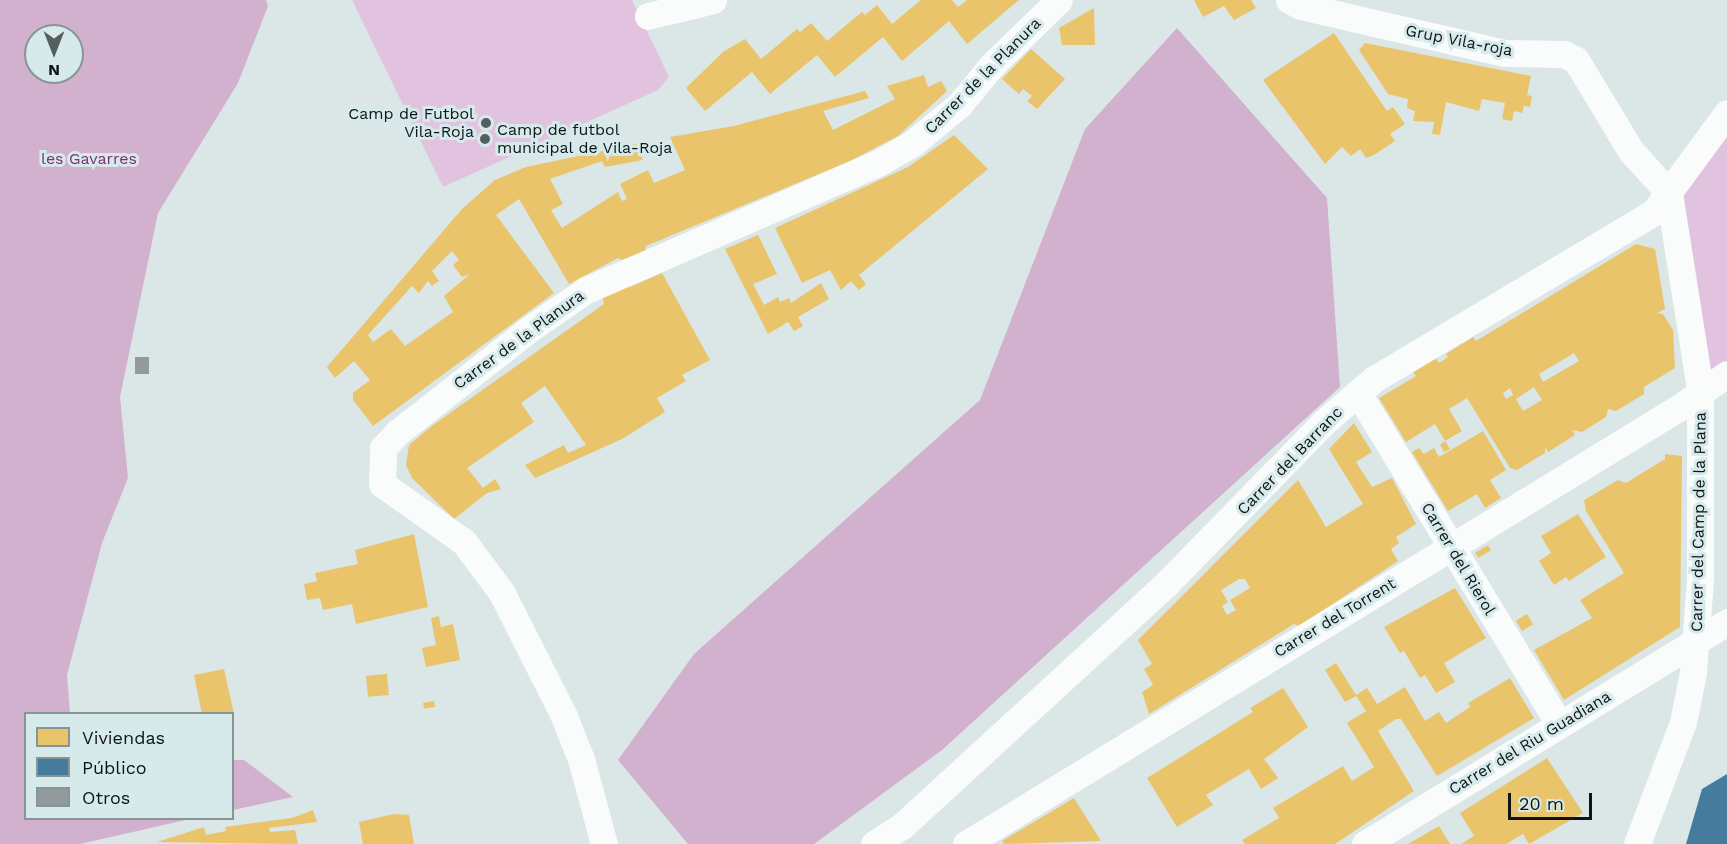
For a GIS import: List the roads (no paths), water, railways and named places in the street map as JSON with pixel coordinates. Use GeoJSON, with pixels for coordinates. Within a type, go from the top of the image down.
{"type":"FeatureCollection","features":[{"type":"Feature","properties":{"kind":"street"},"geometry":{"type":"LineString","coordinates":[[648,16],[713,0]]}},
{"type":"Feature","properties":{"kind":"street","name":"Carrer de la Planura"},"geometry":{"type":"LineString","coordinates":[[604,844],[581,759],[563,714],[502,593],[464,542],[382,484],[383,448],[398,432],[528,330],[586,290],[878,163],[913,143],[960,104],[992,65],[1059,0]]}},
{"type":"Feature","properties":{"kind":"street","name":"Grup Vila-roja"},"geometry":{"type":"LineString","coordinates":[[1289,0],[1301,6],[1505,53],[1564,54],[1576,60],[1631,151],[1669,193]]}},
{"type":"Feature","properties":{"kind":"street","name":"Carrer del Barranc"},"geometry":{"type":"LineString","coordinates":[[874,844],[902,826],[1167,583],[1323,423],[1374,379],[1654,212],[1727,113]]}},
{"type":"Feature","properties":{"kind":"street","name":"Carrer del Camp de la Plana"},"geometry":{"type":"LineString","coordinates":[[1637,844],[1683,722],[1696,642],[1700,579],[1700,389],[1669,193]]}},
{"type":"Feature","properties":{"kind":"street","name":"Carrer del Torrent"},"geometry":{"type":"LineString","coordinates":[[966,844],[1680,407],[1700,389],[1727,374]]}},
{"type":"Feature","properties":{"kind":"street","name":"Carrer del Rierol"},"geometry":{"type":"LineString","coordinates":[[1358,393],[1559,724]]}},
{"type":"Feature","properties":{"kind":"street","name":"Carrer del Riu Guadiana"},"geometry":{"type":"LineString","coordinates":[[1365,844],[1727,622]]}},
{"type":"Feature","properties":{"kind":"place","name":"Camp de Futbol Vila-Roja"},"geometry":{"type":"Point","coordinates":[486,123]}},
{"type":"Feature","properties":{"kind":"place","name":"Camp de futbol municipal de Vila-Roja"},"geometry":{"type":"Point","coordinates":[485,139]}},
{"type":"Feature","properties":{"kind":"park label","name":"les Gavarres"},"geometry":{"type":"Point","coordinates":[89,159]}}]}
